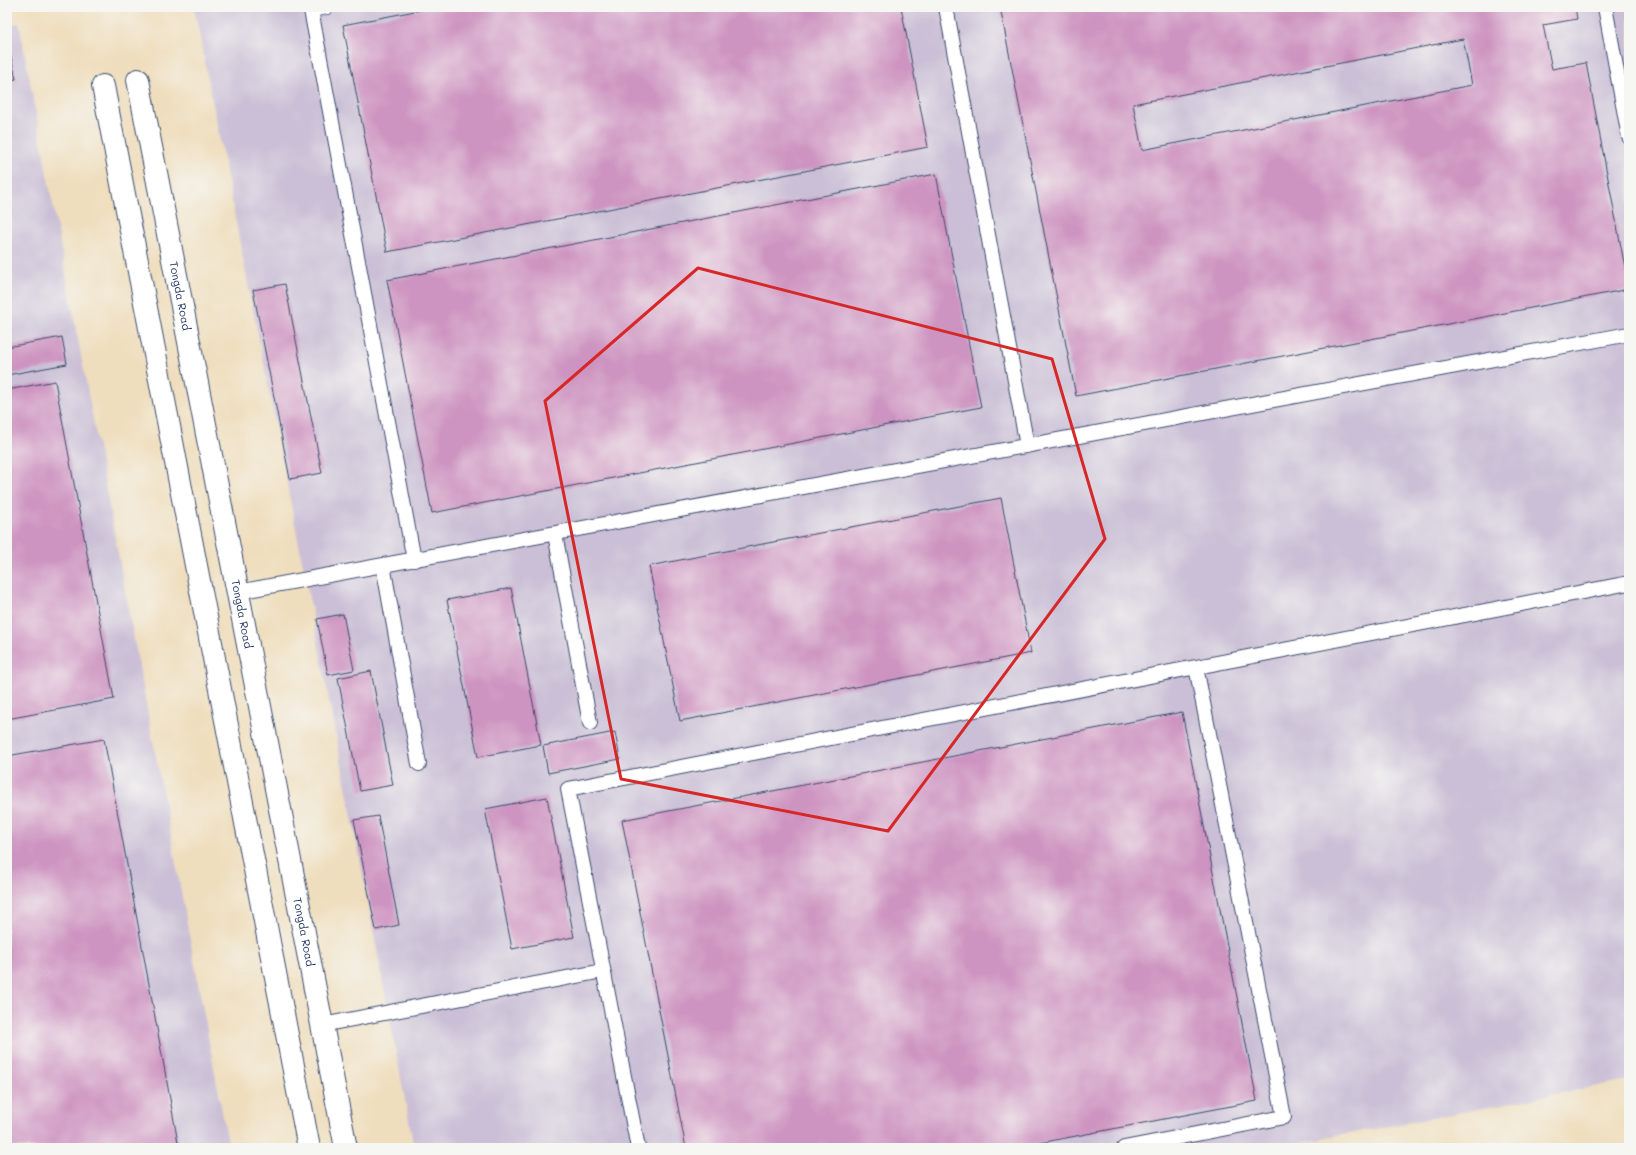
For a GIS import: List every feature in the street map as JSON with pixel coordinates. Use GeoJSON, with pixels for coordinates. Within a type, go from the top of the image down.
{"type":"FeatureCollection","features":[{"type":"Feature","properties":{"kind":"street","name":"Tongda Road"},"geometry":{"type":"LineString","coordinates":[[138,80],[346,1148]]}},
{"type":"Feature","properties":{"kind":"street"},"geometry":{"type":"LineString","coordinates":[[103,86],[309,1148]]}},
{"type":"Feature","properties":{"kind":"lane"},"geometry":{"type":"LineString","coordinates":[[327,7],[311,10],[414,560]]}},
{"type":"Feature","properties":{"kind":"lane"},"geometry":{"type":"LineString","coordinates":[[946,7],[1028,446]]}},
{"type":"Feature","properties":{"kind":"lane"},"geometry":{"type":"LineString","coordinates":[[1605,7],[1629,137]]}},
{"type":"Feature","properties":{"kind":"lane"},"geometry":{"type":"LineString","coordinates":[[238,592],[1629,334]]}},
{"type":"Feature","properties":{"kind":"lane"},"geometry":{"type":"LineString","coordinates":[[555,534],[590,723]]}},
{"type":"Feature","properties":{"kind":"lane"},"geometry":{"type":"LineString","coordinates":[[383,566],[419,764]]}},
{"type":"Feature","properties":{"kind":"lane"},"geometry":{"type":"LineString","coordinates":[[638,1148],[568,789],[1629,583]]}},
{"type":"Feature","properties":{"kind":"lane"},"geometry":{"type":"LineString","coordinates":[[1124,1148],[1284,1117],[1196,667]]}},
{"type":"Feature","properties":{"kind":"lane"},"geometry":{"type":"LineString","coordinates":[[322,1025],[603,971]]}},
{"type":"Feature","properties":{"kind":"highlighted area"},"geometry":{"type":"Polygon","coordinates":[[[698,268],[1052,359],[1105,539],[888,831],[621,779],[545,401],[698,268]]]}},
{"type":"Feature","properties":{"kind":"shaded area"},"geometry":{"type":"Polygon","coordinates":[[[194,7],[1629,7],[1629,1080],[1275,1148],[414,1148],[351,812],[194,7]]]}},
{"type":"Feature","properties":{"kind":"shaded area"},"geometry":{"type":"Polygon","coordinates":[[[19,23],[229,1148],[7,1148],[7,26],[19,23]]]}},
{"type":"Feature","properties":{"kind":"building"},"geometry":{"type":"Polygon","coordinates":[[[436,7],[901,7],[928,147],[387,252],[343,25],[436,7]]]}},
{"type":"Feature","properties":{"kind":"building"},"geometry":{"type":"Polygon","coordinates":[[[1000,7],[1575,7],[1577,19],[1543,25],[1552,69],[1586,63],[1629,289],[1076,396],[1000,7]],[[1463,39],[1133,104],[1142,150],[1472,85],[1463,39]]]}},
{"type":"Feature","properties":{"kind":"building"},"geometry":{"type":"Polygon","coordinates":[[[7,40],[16,79],[7,81],[7,40]]]}},
{"type":"Feature","properties":{"kind":"building"},"geometry":{"type":"Polygon","coordinates":[[[936,174],[981,407],[432,513],[387,280],[936,174]]]}},
{"type":"Feature","properties":{"kind":"building"},"geometry":{"type":"Polygon","coordinates":[[[285,284],[322,473],[290,479],[253,290],[285,284]]]}},
{"type":"Feature","properties":{"kind":"building"},"geometry":{"type":"Polygon","coordinates":[[[62,337],[67,364],[7,375],[7,347],[62,337]]]}},
{"type":"Feature","properties":{"kind":"building"},"geometry":{"type":"Polygon","coordinates":[[[55,381],[114,699],[7,719],[7,390],[55,381]]]}},
{"type":"Feature","properties":{"kind":"building"},"geometry":{"type":"Polygon","coordinates":[[[1001,498],[1031,653],[680,721],[649,566],[1001,498]]]}},
{"type":"Feature","properties":{"kind":"building"},"geometry":{"type":"Polygon","coordinates":[[[511,588],[541,745],[478,757],[447,600],[511,588]]]}},
{"type":"Feature","properties":{"kind":"building"},"geometry":{"type":"Polygon","coordinates":[[[343,614],[354,670],[328,675],[317,619],[343,614]]]}},
{"type":"Feature","properties":{"kind":"building"},"geometry":{"type":"Polygon","coordinates":[[[371,671],[393,785],[360,791],[338,678],[371,671]]]}},
{"type":"Feature","properties":{"kind":"building"},"geometry":{"type":"Polygon","coordinates":[[[1182,712],[1257,1101],[1014,1148],[686,1148],[622,820],[1182,712]]]}},
{"type":"Feature","properties":{"kind":"building"},"geometry":{"type":"Polygon","coordinates":[[[615,732],[620,759],[548,773],[543,746],[615,732]]]}},
{"type":"Feature","properties":{"kind":"building"},"geometry":{"type":"Polygon","coordinates":[[[104,739],[179,1148],[8,1148],[7,756],[104,739]]]}},
{"type":"Feature","properties":{"kind":"building"},"geometry":{"type":"Polygon","coordinates":[[[547,797],[574,937],[512,949],[485,809],[547,797]]]}},
{"type":"Feature","properties":{"kind":"building"},"geometry":{"type":"Polygon","coordinates":[[[378,816],[399,925],[376,930],[354,820],[378,816]]]}}]}
